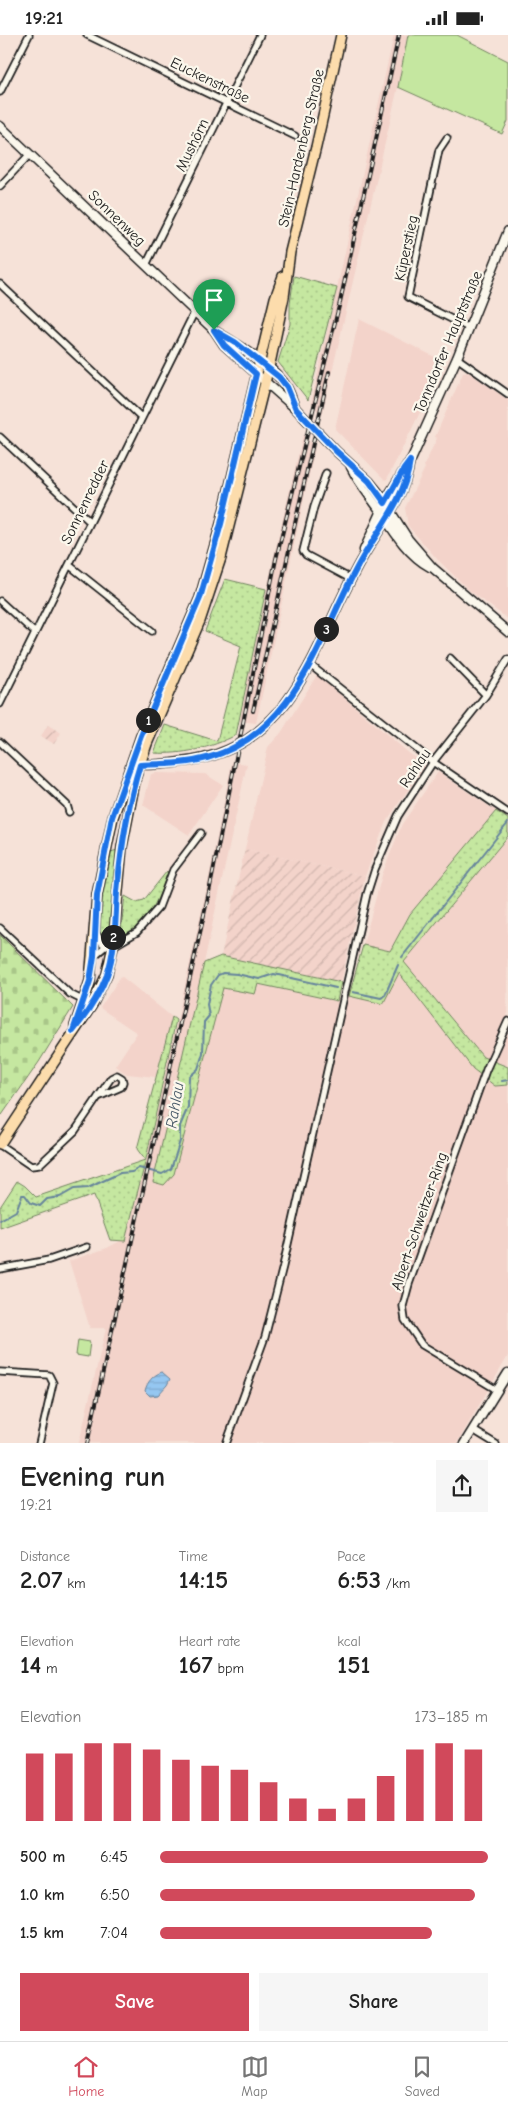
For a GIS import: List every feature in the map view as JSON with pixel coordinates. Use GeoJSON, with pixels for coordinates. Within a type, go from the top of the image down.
{"type":"FeatureCollection","features":[{"type":"Feature","properties":{"kind":"main road","name":"Stein-Hardenberg-Straße"},"geometry":{"type":"LineString","coordinates":[[110,946],[122,847],[135,764],[200,621],[216,574],[269,368],[284,297],[287,267],[341,35]]}},
{"type":"Feature","properties":{"kind":"main road","name":"Sonnenweg"},"geometry":{"type":"LineString","coordinates":[[0,126],[195,311],[214,330],[224,345],[296,409],[350,465],[369,481],[408,539],[433,568]]}},
{"type":"Feature","properties":{"kind":"main road","name":"Tonndorfer Hauptstraße"},"geometry":{"type":"LineString","coordinates":[[360,561],[391,513],[405,483],[410,461],[457,358],[508,231]]}},
{"type":"Feature","properties":{"kind":"main road","name":"Stein-Hardenberg-Straße"},"geometry":{"type":"LineString","coordinates":[[73,1031],[90,981],[94,956],[97,895],[108,836],[200,598],[221,524],[275,298],[287,267]]}},
{"type":"Feature","properties":{"kind":"main road","name":"Sonnenweg"},"geometry":{"type":"LineString","coordinates":[[214,330],[235,342],[269,368],[287,387],[296,409]]}},
{"type":"Feature","properties":{"kind":"main road","name":"Tonndorfer Hauptstraße"},"geometry":{"type":"LineString","coordinates":[[135,764],[199,760],[221,753],[241,744],[265,727],[281,711],[309,664],[352,579],[385,503],[410,461]]}},
{"type":"Feature","properties":{"kind":"main road","name":"Sonnenweg"},"geometry":{"type":"LineString","coordinates":[[350,465],[357,480],[396,535],[420,561],[433,568]]}},
{"type":"Feature","properties":{"kind":"main road"},"geometry":{"type":"LineString","coordinates":[[433,568],[508,631]]}},
{"type":"Feature","properties":{"kind":"main road"},"geometry":{"type":"LineString","coordinates":[[0,1144],[92,1005],[109,967],[110,946]]}},
{"type":"Feature","properties":{"kind":"main road"},"geometry":{"type":"LineString","coordinates":[[464,1443],[508,1373]]}},
{"type":"Feature","properties":{"kind":"street"},"geometry":{"type":"LineString","coordinates":[[0,92],[29,35]]}},
{"type":"Feature","properties":{"kind":"street","name":"Euckenstraße"},"geometry":{"type":"LineString","coordinates":[[87,35],[295,136]]}},
{"type":"Feature","properties":{"kind":"street","name":"Mushörn"},"geometry":{"type":"LineString","coordinates":[[146,265],[260,35]]}},
{"type":"Feature","properties":{"kind":"street","name":"Küperstieg"},"geometry":{"type":"LineString","coordinates":[[447,138],[439,150],[408,297],[469,328]]}},
{"type":"Feature","properties":{"kind":"street"},"geometry":{"type":"LineString","coordinates":[[0,186],[30,154]]}},
{"type":"Feature","properties":{"kind":"street"},"geometry":{"type":"LineString","coordinates":[[0,284],[141,417]]}},
{"type":"Feature","properties":{"kind":"street","name":"Sonnenredder"},"geometry":{"type":"LineString","coordinates":[[0,704],[89,521],[195,311]]}},
{"type":"Feature","properties":{"kind":"street"},"geometry":{"type":"LineString","coordinates":[[457,358],[508,394]]}},
{"type":"Feature","properties":{"kind":"street"},"geometry":{"type":"LineString","coordinates":[[0,437],[89,521]]}},
{"type":"Feature","properties":{"kind":"street"},"geometry":{"type":"LineString","coordinates":[[326,473],[314,507],[303,551],[306,555],[352,579]]}},
{"type":"Feature","properties":{"kind":"street"},"geometry":{"type":"LineString","coordinates":[[69,565],[152,631]]}},
{"type":"Feature","properties":{"kind":"street"},"geometry":{"type":"LineString","coordinates":[[0,601],[35,633]]}},
{"type":"Feature","properties":{"kind":"street"},"geometry":{"type":"LineString","coordinates":[[450,658],[486,695]]}},
{"type":"Feature","properties":{"kind":"street","name":"Rahlau"},"geometry":{"type":"LineString","coordinates":[[226,1443],[265,1337],[283,1266],[367,894],[375,869],[398,816],[433,762],[486,695],[508,659]]}},
{"type":"Feature","properties":{"kind":"street"},"geometry":{"type":"LineString","coordinates":[[309,664],[433,762],[508,813]]}},
{"type":"Feature","properties":{"kind":"street"},"geometry":{"type":"LineString","coordinates":[[0,742],[67,805],[69,812]]}},
{"type":"Feature","properties":{"kind":"street"},"geometry":{"type":"LineString","coordinates":[[94,956],[137,932],[159,907],[174,871],[186,851],[201,833]]}},
{"type":"Feature","properties":{"kind":"street"},"geometry":{"type":"LineString","coordinates":[[0,928],[70,994],[84,1001]]}},
{"type":"Feature","properties":{"kind":"street"},"geometry":{"type":"LineString","coordinates":[[94,930],[102,943],[110,946]]}},
{"type":"Feature","properties":{"kind":"street","name":"Albert-Schweitzer-Ring"},"geometry":{"type":"LineString","coordinates":[[497,1391],[422,1345],[405,1320],[403,1306],[412,1275],[486,1070],[508,1021]]}},
{"type":"Feature","properties":{"kind":"street"},"geometry":{"type":"LineString","coordinates":[[0,1144],[31,1166],[39,1165],[75,1131],[98,1097],[113,1077],[119,1075],[122,1078],[121,1087],[98,1097]]}},
{"type":"Feature","properties":{"kind":"street"},"geometry":{"type":"LineString","coordinates":[[0,1269],[49,1260],[87,1247]]}},
{"type":"Feature","properties":{"kind":"street"},"geometry":{"type":"LineString","coordinates":[[0,1372],[49,1375],[53,1383],[39,1443]]}},
{"type":"Feature","properties":{"kind":"street"},"geometry":{"type":"LineString","coordinates":[[473,1430],[496,1443]]}},
{"type":"Feature","properties":{"kind":"shaded area"},"geometry":{"type":"Polygon","coordinates":[[[394,35],[408,35],[398,87],[322,415],[311,403],[394,35]]]}},
{"type":"Feature","properties":{"kind":"shaded area"},"geometry":{"type":"Polygon","coordinates":[[[359,319],[445,362],[385,480],[335,429],[359,319]]]}},
{"type":"Feature","properties":{"kind":"shaded area"},"geometry":{"type":"Polygon","coordinates":[[[468,372],[508,400],[508,619],[470,591],[438,560],[408,526],[405,508],[425,468],[424,466],[437,438],[435,437],[463,373],[468,372]]]}},
{"type":"Feature","properties":{"kind":"shaded area"},"geometry":{"type":"Polygon","coordinates":[[[303,435],[315,447],[256,723],[239,721],[275,552],[303,435]]]}},
{"type":"Feature","properties":{"kind":"shaded area"},"geometry":{"type":"Polygon","coordinates":[[[317,675],[424,766],[386,822],[365,876],[245,849],[268,747],[281,733],[317,675]]]}},
{"type":"Feature","properties":{"kind":"shaded area"},"geometry":{"type":"Polygon","coordinates":[[[48,725],[61,733],[54,744],[41,736],[48,725]]]}},
{"type":"Feature","properties":{"kind":"shaded area"},"geometry":{"type":"Polygon","coordinates":[[[232,762],[247,764],[204,963],[153,1182],[174,1174],[223,988],[255,994],[257,984],[337,1001],[349,996],[382,1004],[398,972],[473,1069],[495,1086],[508,1085],[508,1356],[457,1443],[79,1443],[106,1328],[90,1328],[69,1261],[107,1248],[126,1238],[146,1159],[207,887],[232,762]]]}},
{"type":"Feature","properties":{"kind":"shaded area"},"geometry":{"type":"Polygon","coordinates":[[[438,772],[496,811],[410,914],[390,951],[363,945],[382,875],[402,824],[438,772]]]}},
{"type":"Feature","properties":{"kind":"shaded area"},"geometry":{"type":"Polygon","coordinates":[[[151,774],[205,774],[223,785],[189,835],[143,805],[151,774]]]}},
{"type":"Feature","properties":{"kind":"shaded area"},"geometry":{"type":"Polygon","coordinates":[[[505,839],[508,841],[507,1067],[483,1057],[404,962],[505,839]]]}},
{"type":"Feature","properties":{"kind":"shaded area"},"geometry":{"type":"Polygon","coordinates":[[[245,849],[365,876],[341,982],[221,956],[245,849]]]}},
{"type":"Feature","properties":{"kind":"shaded area"},"geometry":{"type":"Polygon","coordinates":[[[121,976],[172,1017],[156,1077],[127,1074],[115,1066],[137,1033],[100,1008],[121,976]]]}},
{"type":"Feature","properties":{"kind":"green space"},"geometry":{"type":"Polygon","coordinates":[[[408,35],[457,35],[508,61],[508,121],[502,134],[398,87],[408,35]]]}},
{"type":"Feature","properties":{"kind":"green space"},"geometry":{"type":"Polygon","coordinates":[[[294,276],[337,288],[308,400],[278,362],[290,324],[290,304],[294,276]]]}},
{"type":"Feature","properties":{"kind":"green space"},"geometry":{"type":"Polygon","coordinates":[[[225,579],[266,589],[236,735],[217,744],[196,750],[154,753],[165,725],[217,741],[241,646],[205,631],[225,579]]]}},
{"type":"Feature","properties":{"kind":"green space"},"geometry":{"type":"Polygon","coordinates":[[[496,811],[508,819],[508,836],[404,962],[483,1057],[508,1067],[508,1085],[495,1086],[473,1069],[399,973],[383,1004],[349,996],[363,945],[390,951],[410,914],[496,811]]]}},
{"type":"Feature","properties":{"kind":"green space"},"geometry":{"type":"Polygon","coordinates":[[[118,850],[111,941],[107,942],[100,935],[103,870],[107,856],[118,850]]]}},
{"type":"Feature","properties":{"kind":"green space"},"geometry":{"type":"Polygon","coordinates":[[[167,871],[157,899],[147,918],[132,931],[124,934],[121,929],[125,896],[136,902],[144,900],[167,871]]]}},
{"type":"Feature","properties":{"kind":"green space"},"geometry":{"type":"Polygon","coordinates":[[[0,935],[73,1007],[39,1062],[2,1115],[0,1114],[0,935]]]}},
{"type":"Feature","properties":{"kind":"green space"},"geometry":{"type":"Polygon","coordinates":[[[221,956],[341,982],[337,1001],[258,984],[255,994],[223,988],[174,1174],[164,1185],[153,1182],[204,963],[221,956]]]}},
{"type":"Feature","properties":{"kind":"green space"},"geometry":{"type":"Polygon","coordinates":[[[172,1017],[176,1020],[146,1159],[125,1241],[110,1240],[94,1195],[0,1228],[0,1207],[17,1181],[36,1197],[145,1160],[137,1149],[172,1017]]]}},
{"type":"Feature","properties":{"kind":"green space"},"geometry":{"type":"Polygon","coordinates":[[[78,1340],[90,1342],[88,1357],[76,1355],[78,1340]]]}},
{"type":"Feature","properties":{"kind":"water"},"geometry":{"type":"Polygon","coordinates":[[[162,1372],[170,1379],[167,1385],[158,1395],[150,1396],[145,1391],[147,1385],[153,1377],[162,1372]]]}},
{"type":"Feature","properties":{"kind":"waterway","name":"Rahlau"},"geometry":{"type":"LineString","coordinates":[[402,957],[508,823]]}},
{"type":"Feature","properties":{"kind":"waterway","name":"Rahlau"},"geometry":{"type":"LineString","coordinates":[[353,992],[381,998],[385,995],[398,965]]}},
{"type":"Feature","properties":{"kind":"waterway","name":"Rahlau"},"geometry":{"type":"LineString","coordinates":[[0,1220],[16,1211],[22,1195],[25,1195],[31,1203],[40,1206],[47,1199],[60,1197],[74,1189],[88,1188],[120,1173],[132,1172],[139,1168],[162,1174],[171,1169],[180,1141],[180,1126],[188,1107],[189,1077],[198,1069],[203,1053],[204,1022],[209,1016],[207,1004],[211,985],[218,975],[223,973],[237,974],[259,979],[274,974],[336,988]]}},
{"type":"Feature","properties":{"kind":"waterway"},"geometry":{"type":"LineString","coordinates":[[502,1081],[508,1080]]}},
{"type":"Feature","properties":{"kind":"railway"},"geometry":{"type":"LineString","coordinates":[[87,1443],[209,892],[276,559],[340,302],[399,35]]}},
{"type":"Feature","properties":{"kind":"railway"},"geometry":{"type":"LineString","coordinates":[[253,711],[329,372]]}},
{"type":"Feature","properties":{"kind":"route"},"geometry":{"type":"LineString","coordinates":[[214,330],[235,342],[279,377],[287,387],[296,409],[350,465],[364,475],[385,503],[410,461],[409,471],[391,513],[360,561],[300,683],[289,702],[281,711],[252,737],[215,756],[166,764],[140,765],[125,825],[113,946],[109,967],[99,993],[73,1031],[90,981],[94,956],[97,895],[112,817],[141,736],[200,598],[221,524],[256,374],[224,345],[214,330]]}}]}
